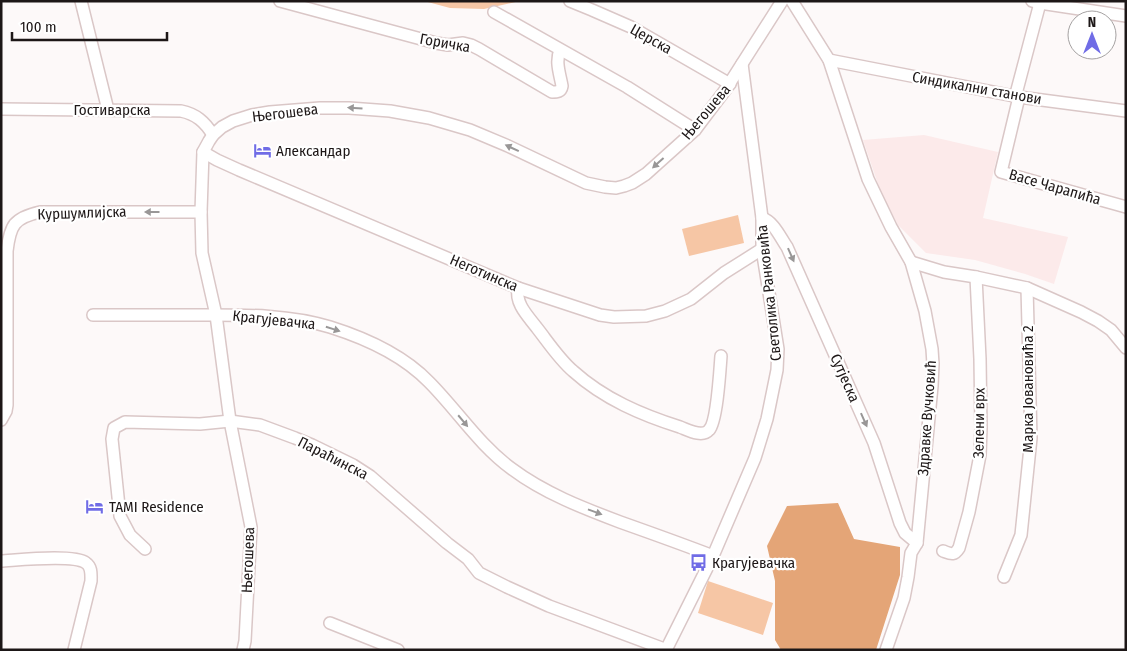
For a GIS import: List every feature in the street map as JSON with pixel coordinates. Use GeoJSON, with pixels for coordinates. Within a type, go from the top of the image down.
{"type":"FeatureCollection","features":[{"type":"Feature","properties":{"kind":"street"},"geometry":{"type":"LineString","coordinates":[[82,1],[108,110]]}},
{"type":"Feature","properties":{"kind":"street","name":"Горичка"},"geometry":{"type":"LineString","coordinates":[[280,1],[442,45],[462,43],[471,45],[552,92],[562,89],[557,62],[560,50]]}},
{"type":"Feature","properties":{"kind":"street","name":"Церска"},"geometry":{"type":"LineString","coordinates":[[570,1],[631,27],[730,84]]}},
{"type":"Feature","properties":{"kind":"street","name":"Његошева"},"geometry":{"type":"LineString","coordinates":[[243,650],[251,527],[230,421],[216,315],[202,253],[201,212],[204,152],[213,135],[232,121],[270,112],[320,108],[390,111],[429,118],[470,130],[586,183],[616,188],[640,179],[694,130],[730,84],[782,1]]}},
{"type":"Feature","properties":{"kind":"street","name":"Здравке Вучковић"},"geometry":{"type":"LineString","coordinates":[[792,1],[829,60],[868,179],[891,227],[911,262],[932,349],[932,386],[917,543],[911,554],[904,598],[886,650]]}},
{"type":"Feature","properties":{"kind":"street"},"geometry":{"type":"LineString","coordinates":[[1018,94],[1036,2],[1126,16]]}},
{"type":"Feature","properties":{"kind":"street"},"geometry":{"type":"LineString","coordinates":[[494,12],[627,87],[694,130]]}},
{"type":"Feature","properties":{"kind":"street","name":"Синдикални станови"},"geometry":{"type":"LineString","coordinates":[[829,60],[1018,94],[1126,111]]}},
{"type":"Feature","properties":{"kind":"street","name":"Светолика Ранковића"},"geometry":{"type":"LineString","coordinates":[[666,650],[713,556],[755,458],[767,419],[777,370],[777,344],[762,249],[762,218],[742,64]]}},
{"type":"Feature","properties":{"kind":"street","name":"Васе Чарапића"},"geometry":{"type":"LineString","coordinates":[[1018,94],[1001,172],[1126,207]]}},
{"type":"Feature","properties":{"kind":"street","name":"Гостиварска"},"geometry":{"type":"LineString","coordinates":[[1,109],[181,110],[204,122],[213,135]]}},
{"type":"Feature","properties":{"kind":"street","name":"Неготинска"},"geometry":{"type":"LineString","coordinates":[[204,152],[239,170],[518,288],[600,315],[646,316],[665,311],[690,299],[724,273],[762,249]]}},
{"type":"Feature","properties":{"kind":"street","name":"Куршумлијска"},"geometry":{"type":"LineString","coordinates":[[1,420],[7,405],[7,251],[12,227],[16,222],[23,217],[40,212],[201,212]]}},
{"type":"Feature","properties":{"kind":"street","name":"Сутјеска"},"geometry":{"type":"LineString","coordinates":[[762,218],[772,224],[787,247],[874,443],[905,534],[917,543]]}},
{"type":"Feature","properties":{"kind":"street"},"geometry":{"type":"LineString","coordinates":[[911,262],[944,272],[1027,288],[1098,321],[1110,330],[1126,348]]}},
{"type":"Feature","properties":{"kind":"street","name":"Зелени врх"},"geometry":{"type":"LineString","coordinates":[[943,551],[952,554],[956,553],[960,548],[980,456],[980,369],[976,277]]}},
{"type":"Feature","properties":{"kind":"street"},"geometry":{"type":"LineString","coordinates":[[518,288],[518,298],[525,313],[572,371],[624,406],[665,422],[704,434],[709,431],[712,426],[719,386],[720,356]]}},
{"type":"Feature","properties":{"kind":"street","name":"Марка Јовановића 2"},"geometry":{"type":"LineString","coordinates":[[1004,576],[1021,535],[1031,438],[1027,288]]}},
{"type":"Feature","properties":{"kind":"street","name":"Крагујевачка"},"geometry":{"type":"LineString","coordinates":[[93,315],[256,316],[302,321],[330,327],[367,341],[417,370],[442,395],[494,456],[529,482],[580,507],[713,556]]}},
{"type":"Feature","properties":{"kind":"street","name":"Параћинска"},"geometry":{"type":"LineString","coordinates":[[145,549],[130,535],[120,516],[112,440],[114,428],[125,422],[200,424],[230,421],[260,425],[312,445],[353,465],[370,476],[447,544],[468,559],[479,572],[549,606],[666,650]]}},
{"type":"Feature","properties":{"kind":"street"},"geometry":{"type":"LineString","coordinates":[[1,561],[61,558],[87,563],[92,573],[91,581],[74,650]]}},
{"type":"Feature","properties":{"kind":"street"},"geometry":{"type":"LineString","coordinates":[[330,623],[398,650]]}},
{"type":"Feature","properties":{"kind":"shaded area"},"geometry":{"type":"Polygon","coordinates":[[[424,1],[520,1],[484,9],[450,8],[424,1]]]}},
{"type":"Feature","properties":{"kind":"shaded area"},"geometry":{"type":"Polygon","coordinates":[[[924,135],[998,152],[983,218],[1068,237],[1054,284],[975,260],[926,253],[898,225],[880,190],[863,140],[924,135]]]}},
{"type":"Feature","properties":{"kind":"shaded area"},"geometry":{"type":"Polygon","coordinates":[[[738,215],[744,243],[689,256],[682,229],[738,215]]]}},
{"type":"Feature","properties":{"kind":"shaded area"},"geometry":{"type":"Polygon","coordinates":[[[838,503],[854,539],[900,547],[900,575],[876,650],[781,650],[775,640],[775,581],[767,546],[787,506],[838,503]]]}},
{"type":"Feature","properties":{"kind":"shaded area"},"geometry":{"type":"Polygon","coordinates":[[[708,581],[773,603],[763,635],[698,613],[708,581]]]}},
{"type":"Feature","properties":{"kind":"place","name":"Александар"},"geometry":{"type":"Point","coordinates":[262,151]}},
{"type":"Feature","properties":{"kind":"place","name":"TAMI Residence"},"geometry":{"type":"Point","coordinates":[95,507]}},
{"type":"Feature","properties":{"kind":"place","name":"Крагујевачка"},"geometry":{"type":"Point","coordinates":[698,563]}}]}
